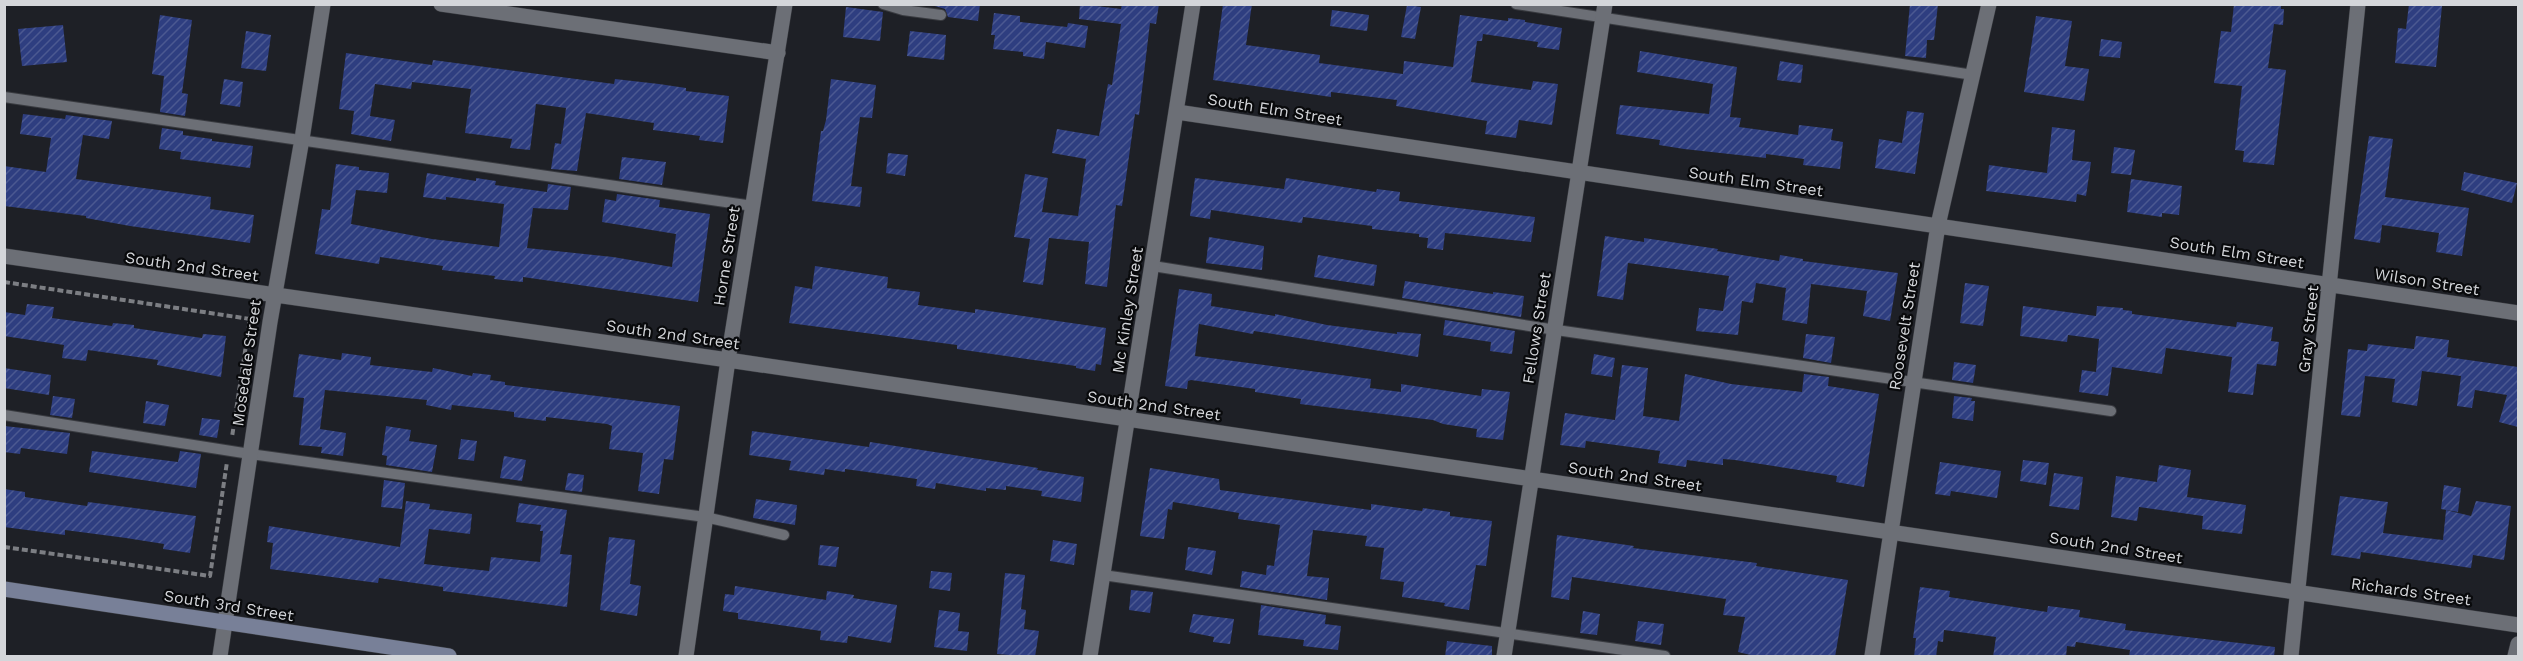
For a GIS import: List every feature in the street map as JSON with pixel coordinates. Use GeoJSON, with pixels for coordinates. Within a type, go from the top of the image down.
{"type":"FeatureCollection","features":[{"type":"Feature","properties":{"kind":"street","name":"Mosedale Street"},"geometry":{"type":"LineString","coordinates":[[220,657],[274,297],[302,139],[322,4]]}},
{"type":"Feature","properties":{"kind":"street"},"geometry":{"type":"LineString","coordinates":[[441,4],[778,53]]}},
{"type":"Feature","properties":{"kind":"street","name":"Horne Street"},"geometry":{"type":"LineString","coordinates":[[686,657],[728,360],[785,4]]}},
{"type":"Feature","properties":{"kind":"street","name":"Mc Kinley Street"},"geometry":{"type":"LineString","coordinates":[[1090,657],[1193,4]]}},
{"type":"Feature","properties":{"kind":"street","name":"Roosevelt Street"},"geometry":{"type":"LineString","coordinates":[[1872,657],[1938,225],[1989,4]]}},
{"type":"Feature","properties":{"kind":"street","name":"Gray Street"},"geometry":{"type":"LineString","coordinates":[[2291,657],[2358,4]]}},
{"type":"Feature","properties":{"kind":"street","name":"Fellows Street"},"geometry":{"type":"LineString","coordinates":[[1504,657],[1604,11]]}},
{"type":"Feature","properties":{"kind":"street","name":"South Elm Street"},"geometry":{"type":"LineString","coordinates":[[1177,112],[2330,285]]}},
{"type":"Feature","properties":{"kind":"street","name":"South 2nd Street"},"geometry":{"type":"LineString","coordinates":[[4,256],[274,297],[728,360],[2298,593]]}},
{"type":"Feature","properties":{"kind":"street","name":"Wilson Street"},"geometry":{"type":"LineString","coordinates":[[2330,285],[2518,313]]}},
{"type":"Feature","properties":{"kind":"street","name":"South 3rd Street"},"geometry":{"type":"LineString","coordinates":[[4,589],[448,657]]}},
{"type":"Feature","properties":{"kind":"street","name":"Richards Street"},"geometry":{"type":"LineString","coordinates":[[2298,593],[2518,625]]}},
{"type":"Feature","properties":{"kind":"street"},"geometry":{"type":"LineString","coordinates":[[2515,657],[2518,644]]}},
{"type":"Feature","properties":{"kind":"lane"},"geometry":{"type":"LineString","coordinates":[[883,4],[903,10],[941,15]]}},
{"type":"Feature","properties":{"kind":"lane"},"geometry":{"type":"LineString","coordinates":[[1516,4],[1604,11],[1973,75]]}},
{"type":"Feature","properties":{"kind":"lane"},"geometry":{"type":"LineString","coordinates":[[4,97],[753,206]]}},
{"type":"Feature","properties":{"kind":"lane"},"geometry":{"type":"LineString","coordinates":[[1153,266],[1554,329],[2111,411]]}},
{"type":"Feature","properties":{"kind":"lane"},"geometry":{"type":"LineString","coordinates":[[4,415],[250,454],[705,518],[784,535]]}},
{"type":"Feature","properties":{"kind":"lane"},"geometry":{"type":"LineString","coordinates":[[1103,575],[1665,657]]}},
{"type":"Feature","properties":{"kind":"path"},"geometry":{"type":"LineString","coordinates":[[4,282],[250,319],[210,576],[4,547]]}},
{"type":"Feature","properties":{"kind":"building"},"geometry":{"type":"Polygon","coordinates":[[[928,4],[980,4],[978,21],[948,17],[945,9],[928,4]]]}},
{"type":"Feature","properties":{"kind":"building"},"geometry":{"type":"Polygon","coordinates":[[[1080,4],[1121,9],[1122,4],[1159,4],[1156,24],[1150,23],[1139,115],[1135,114],[1122,206],[1116,205],[1107,287],[1085,284],[1089,242],[1049,238],[1043,285],[1023,282],[1030,239],[1014,237],[1025,174],[1048,178],[1042,212],[1078,216],[1086,159],[1052,153],[1057,129],[1099,136],[1108,84],[1112,85],[1121,24],[1079,19],[1080,4]]]}},
{"type":"Feature","properties":{"kind":"building"},"geometry":{"type":"Polygon","coordinates":[[[1223,4],[1252,4],[1246,45],[1320,55],[1319,63],[1403,74],[1404,61],[1453,67],[1460,15],[1508,21],[1508,18],[1525,20],[1525,22],[1562,28],[1559,50],[1537,47],[1538,42],[1483,34],[1482,41],[1477,41],[1471,82],[1531,90],[1533,81],[1558,84],[1552,125],[1519,120],[1516,138],[1485,134],[1487,121],[1396,106],[1397,100],[1331,92],[1331,97],[1213,80],[1223,4]]]}},
{"type":"Feature","properties":{"kind":"building"},"geometry":{"type":"Polygon","coordinates":[[[1910,4],[1938,4],[1934,40],[1927,40],[1926,58],[1905,56],[1910,4]]]}},
{"type":"Feature","properties":{"kind":"building"},"geometry":{"type":"Polygon","coordinates":[[[2234,4],[2281,4],[2281,9],[2284,9],[2283,25],[2274,24],[2268,68],[2286,70],[2274,165],[2243,162],[2244,151],[2235,150],[2242,86],[2214,83],[2221,31],[2231,32],[2234,4]]]}},
{"type":"Feature","properties":{"kind":"building"},"geometry":{"type":"Polygon","coordinates":[[[2409,4],[2442,6],[2436,67],[2395,63],[2398,28],[2406,29],[2409,4]]]}},
{"type":"Feature","properties":{"kind":"building"},"geometry":{"type":"Polygon","coordinates":[[[1407,5],[1421,7],[1415,39],[1401,37],[1407,5]]]}},
{"type":"Feature","properties":{"kind":"building"},"geometry":{"type":"Polygon","coordinates":[[[846,7],[883,12],[880,41],[843,37],[846,7]]]}},
{"type":"Feature","properties":{"kind":"building"},"geometry":{"type":"Polygon","coordinates":[[[1332,10],[1369,15],[1367,31],[1330,26],[1332,10]]]}},
{"type":"Feature","properties":{"kind":"building"},"geometry":{"type":"Polygon","coordinates":[[[994,13],[1020,16],[1020,22],[1067,27],[1068,23],[1088,26],[1085,48],[1046,42],[1044,59],[1023,56],[1023,52],[993,49],[995,35],[991,35],[994,13]]]}},
{"type":"Feature","properties":{"kind":"building"},"geometry":{"type":"Polygon","coordinates":[[[160,15],[192,20],[182,93],[188,94],[185,116],[160,112],[164,76],[152,74],[160,15]]]}},
{"type":"Feature","properties":{"kind":"building"},"geometry":{"type":"Polygon","coordinates":[[[2036,16],[2072,21],[2065,66],[2089,69],[2084,101],[2024,92],[2036,16]]]}},
{"type":"Feature","properties":{"kind":"building"},"geometry":{"type":"Polygon","coordinates":[[[63,25],[67,62],[22,66],[18,29],[63,25]]]}},
{"type":"Feature","properties":{"kind":"building"},"geometry":{"type":"Polygon","coordinates":[[[246,31],[271,35],[266,71],[241,68],[246,31]]]}},
{"type":"Feature","properties":{"kind":"building"},"geometry":{"type":"Polygon","coordinates":[[[910,31],[946,35],[944,60],[907,56],[910,31]]]}},
{"type":"Feature","properties":{"kind":"building"},"geometry":{"type":"Polygon","coordinates":[[[2101,39],[2122,42],[2120,58],[2099,56],[2101,39]]]}},
{"type":"Feature","properties":{"kind":"building"},"geometry":{"type":"Polygon","coordinates":[[[1640,51],[1737,67],[1730,117],[1741,118],[1739,127],[1798,135],[1799,125],[1833,129],[1831,140],[1843,142],[1840,169],[1803,165],[1804,159],[1766,154],[1766,158],[1684,149],[1659,145],[1660,140],[1616,134],[1620,105],[1709,114],[1713,84],[1637,72],[1640,51]]]}},
{"type":"Feature","properties":{"kind":"building"},"geometry":{"type":"Polygon","coordinates":[[[346,53],[432,65],[433,60],[614,84],[615,79],[729,96],[723,143],[699,140],[700,136],[653,130],[654,123],[586,113],[577,171],[551,169],[555,143],[561,144],[566,108],[536,104],[530,150],[510,148],[512,139],[465,133],[471,89],[412,82],[411,89],[375,84],[370,116],[395,120],[391,141],[351,134],[354,111],[339,109],[346,53]]]}},
{"type":"Feature","properties":{"kind":"building"},"geometry":{"type":"Polygon","coordinates":[[[1780,61],[1803,65],[1801,83],[1777,80],[1780,61]]]}},
{"type":"Feature","properties":{"kind":"building"},"geometry":{"type":"Polygon","coordinates":[[[224,79],[243,82],[240,107],[220,104],[224,79]]]}},
{"type":"Feature","properties":{"kind":"building"},"geometry":{"type":"Polygon","coordinates":[[[831,79],[876,85],[872,118],[860,117],[851,186],[862,187],[860,207],[812,201],[821,131],[823,131],[826,120],[831,79]]]}},
{"type":"Feature","properties":{"kind":"building"},"geometry":{"type":"Polygon","coordinates":[[[1907,111],[1924,113],[1915,174],[1875,168],[1879,139],[1902,143],[1907,111]]]}},
{"type":"Feature","properties":{"kind":"building"},"geometry":{"type":"Polygon","coordinates":[[[23,114],[65,119],[66,115],[112,121],[109,139],[83,135],[76,179],[211,197],[210,209],[254,215],[250,243],[130,226],[86,218],[86,216],[4,206],[4,166],[46,172],[51,138],[20,134],[23,114]]]}},
{"type":"Feature","properties":{"kind":"building"},"geometry":{"type":"Polygon","coordinates":[[[2052,127],[2075,130],[2072,160],[2091,162],[2086,196],[2077,194],[2076,202],[1986,191],[1989,165],[2047,173],[2052,127]]]}},
{"type":"Feature","properties":{"kind":"building"},"geometry":{"type":"Polygon","coordinates":[[[162,128],[183,131],[183,135],[212,139],[212,141],[253,146],[250,168],[180,159],[181,152],[159,149],[162,128]]]}},
{"type":"Feature","properties":{"kind":"building"},"geometry":{"type":"Polygon","coordinates":[[[2369,136],[2393,139],[2385,197],[2469,208],[2462,256],[2436,252],[2439,233],[2382,225],[2380,243],[2354,239],[2369,136]]]}},
{"type":"Feature","properties":{"kind":"building"},"geometry":{"type":"Polygon","coordinates":[[[2114,147],[2135,150],[2131,175],[2111,173],[2114,147]]]}},
{"type":"Feature","properties":{"kind":"building"},"geometry":{"type":"Polygon","coordinates":[[[888,153],[908,155],[905,176],[886,173],[888,153]]]}},
{"type":"Feature","properties":{"kind":"building"},"geometry":{"type":"Polygon","coordinates":[[[622,157],[666,162],[662,185],[619,179],[622,157]]]}},
{"type":"Feature","properties":{"kind":"building"},"geometry":{"type":"Polygon","coordinates":[[[336,164],[359,167],[359,170],[389,173],[387,193],[356,190],[351,224],[432,239],[499,247],[504,204],[446,197],[446,200],[423,197],[427,173],[476,181],[476,178],[496,181],[495,185],[547,192],[548,184],[571,187],[568,210],[533,208],[527,248],[613,257],[672,267],[676,234],[602,222],[605,199],[616,201],[617,194],[660,200],[659,207],[710,214],[698,302],[523,277],[523,282],[494,279],[495,276],[442,270],[443,266],[380,257],[379,264],[315,254],[322,209],[330,210],[336,164]]]}},
{"type":"Feature","properties":{"kind":"building"},"geometry":{"type":"Polygon","coordinates":[[[2464,172],[2517,183],[2512,203],[2461,190],[2464,172]]]}},
{"type":"Feature","properties":{"kind":"building"},"geometry":{"type":"Polygon","coordinates":[[[1195,178],[1284,189],[1286,178],[1376,192],[1377,189],[1400,192],[1399,201],[1535,217],[1531,242],[1445,233],[1443,250],[1427,248],[1428,238],[1419,237],[1419,234],[1372,229],[1372,226],[1303,217],[1302,223],[1211,210],[1210,219],[1190,216],[1195,178]]]}},
{"type":"Feature","properties":{"kind":"building"},"geometry":{"type":"Polygon","coordinates":[[[2131,179],[2182,186],[2179,215],[2162,213],[2162,217],[2127,212],[2131,179]]]}},
{"type":"Feature","properties":{"kind":"building"},"geometry":{"type":"Polygon","coordinates":[[[1605,236],[1644,242],[1644,238],[1779,261],[1780,255],[1803,259],[1803,261],[1898,273],[1890,321],[1863,316],[1867,291],[1811,284],[1807,324],[1782,320],[1786,288],[1756,283],[1753,303],[1742,301],[1738,335],[1696,331],[1699,308],[1723,311],[1729,276],[1628,263],[1623,300],[1597,296],[1605,236]]]}},
{"type":"Feature","properties":{"kind":"building"},"geometry":{"type":"Polygon","coordinates":[[[1209,237],[1264,246],[1262,270],[1206,263],[1209,237]]]}},
{"type":"Feature","properties":{"kind":"building"},"geometry":{"type":"Polygon","coordinates":[[[1318,255],[1377,265],[1374,286],[1314,277],[1318,255]]]}},
{"type":"Feature","properties":{"kind":"building"},"geometry":{"type":"Polygon","coordinates":[[[815,266],[888,277],[887,288],[920,292],[918,305],[975,313],[975,309],[1106,328],[1101,365],[1096,364],[1095,371],[1076,368],[1076,366],[957,349],[957,345],[789,323],[795,286],[812,289],[815,266]]]}},
{"type":"Feature","properties":{"kind":"building"},"geometry":{"type":"Polygon","coordinates":[[[1405,281],[1493,294],[1493,292],[1524,296],[1521,317],[1402,298],[1405,281]]]}},
{"type":"Feature","properties":{"kind":"building"},"geometry":{"type":"Polygon","coordinates":[[[1965,283],[1989,286],[1983,326],[1960,323],[1965,283]]]}},
{"type":"Feature","properties":{"kind":"building"},"geometry":{"type":"Polygon","coordinates":[[[1179,289],[1212,294],[1211,306],[1275,316],[1275,314],[1327,325],[1397,334],[1397,332],[1421,334],[1418,357],[1254,331],[1253,334],[1199,324],[1195,356],[1371,379],[1370,388],[1401,392],[1401,384],[1481,396],[1482,389],[1510,392],[1503,440],[1476,437],[1477,429],[1443,424],[1433,420],[1300,404],[1301,399],[1255,392],[1255,389],[1191,380],[1188,381],[1187,389],[1165,386],[1179,289]]]}},
{"type":"Feature","properties":{"kind":"building"},"geometry":{"type":"Polygon","coordinates":[[[27,304],[54,307],[52,318],[112,326],[113,323],[134,325],[134,328],[202,338],[203,334],[226,336],[221,377],[157,365],[158,360],[88,350],[86,361],[62,358],[64,345],[4,336],[4,312],[25,315],[27,304]]]}},
{"type":"Feature","properties":{"kind":"building"},"geometry":{"type":"Polygon","coordinates":[[[2023,306],[2096,316],[2097,306],[2123,308],[2123,310],[2132,311],[2132,314],[2236,327],[2237,322],[2273,327],[2271,341],[2279,342],[2276,366],[2257,364],[2253,395],[2228,392],[2232,357],[2166,348],[2162,374],[2112,367],[2108,396],[2079,392],[2082,370],[2096,372],[2099,339],[2068,335],[2067,342],[2020,336],[2023,306]]]}},
{"type":"Feature","properties":{"kind":"building"},"geometry":{"type":"Polygon","coordinates":[[[1445,320],[1515,331],[1512,354],[1490,351],[1491,342],[1443,335],[1445,320]]]}},
{"type":"Feature","properties":{"kind":"building"},"geometry":{"type":"Polygon","coordinates":[[[1806,334],[1835,337],[1831,363],[1803,358],[1806,334]]]}},
{"type":"Feature","properties":{"kind":"building"},"geometry":{"type":"Polygon","coordinates":[[[2416,336],[2449,340],[2447,357],[2518,367],[2518,427],[2499,422],[2507,395],[2475,390],[2472,408],[2457,406],[2461,376],[2422,371],[2417,406],[2392,402],[2395,379],[2365,376],[2360,417],[2341,415],[2348,349],[2367,351],[2368,344],[2414,349],[2416,336]]]}},
{"type":"Feature","properties":{"kind":"building"},"geometry":{"type":"Polygon","coordinates":[[[342,353],[371,357],[370,365],[432,372],[433,368],[472,376],[473,373],[491,375],[490,380],[505,382],[505,385],[680,406],[673,460],[664,459],[659,494],[638,491],[643,453],[609,449],[612,426],[607,424],[546,417],[546,421],[514,417],[514,412],[452,405],[451,410],[426,405],[427,400],[325,390],[320,429],[346,433],[343,456],[321,453],[322,447],[299,445],[304,398],[293,397],[299,354],[341,360],[342,353]]]}},
{"type":"Feature","properties":{"kind":"building"},"geometry":{"type":"Polygon","coordinates":[[[1594,354],[1615,358],[1612,377],[1591,374],[1594,354]]]}},
{"type":"Feature","properties":{"kind":"building"},"geometry":{"type":"Polygon","coordinates":[[[1954,362],[1976,365],[1973,383],[1952,380],[1954,362]]]}},
{"type":"Feature","properties":{"kind":"building"},"geometry":{"type":"Polygon","coordinates":[[[1622,365],[1648,368],[1643,416],[1679,421],[1685,374],[1731,384],[1802,392],[1804,374],[1829,377],[1828,386],[1879,394],[1864,487],[1836,482],[1837,476],[1735,460],[1723,459],[1723,465],[1687,460],[1686,467],[1658,463],[1660,451],[1586,441],[1585,448],[1560,445],[1565,413],[1615,420],[1622,365]]]}},
{"type":"Feature","properties":{"kind":"building"},"geometry":{"type":"Polygon","coordinates":[[[4,368],[51,375],[49,395],[4,388],[4,368]]]}},
{"type":"Feature","properties":{"kind":"building"},"geometry":{"type":"Polygon","coordinates":[[[53,396],[75,399],[72,418],[50,415],[53,396]]]}},
{"type":"Feature","properties":{"kind":"building"},"geometry":{"type":"Polygon","coordinates":[[[1954,396],[1972,398],[1971,401],[1975,401],[1973,421],[1952,418],[1954,396]]]}},
{"type":"Feature","properties":{"kind":"building"},"geometry":{"type":"Polygon","coordinates":[[[146,401],[169,405],[165,426],[143,423],[146,401]]]}},
{"type":"Feature","properties":{"kind":"building"},"geometry":{"type":"Polygon","coordinates":[[[202,418],[220,420],[217,438],[199,435],[202,418]]]}},
{"type":"Feature","properties":{"kind":"building"},"geometry":{"type":"Polygon","coordinates":[[[4,426],[70,433],[67,454],[21,448],[20,454],[4,452],[4,426]]]}},
{"type":"Feature","properties":{"kind":"building"},"geometry":{"type":"Polygon","coordinates":[[[386,426],[411,430],[409,441],[437,445],[432,472],[386,465],[387,456],[382,455],[386,426]]]}},
{"type":"Feature","properties":{"kind":"building"},"geometry":{"type":"Polygon","coordinates":[[[752,431],[869,447],[870,442],[1084,477],[1081,502],[1041,496],[1042,491],[1006,486],[1006,490],[986,488],[986,491],[936,483],[935,489],[916,486],[917,479],[845,469],[845,472],[825,469],[824,475],[789,470],[791,461],[749,455],[752,431]]]}},
{"type":"Feature","properties":{"kind":"building"},"geometry":{"type":"Polygon","coordinates":[[[461,439],[477,441],[474,461],[458,459],[461,439]]]}},
{"type":"Feature","properties":{"kind":"building"},"geometry":{"type":"Polygon","coordinates":[[[92,451],[178,462],[180,451],[201,454],[196,488],[89,472],[92,451]]]}},
{"type":"Feature","properties":{"kind":"building"},"geometry":{"type":"Polygon","coordinates":[[[504,456],[526,460],[522,481],[500,478],[504,456]]]}},
{"type":"Feature","properties":{"kind":"building"},"geometry":{"type":"Polygon","coordinates":[[[2023,460],[2049,463],[2046,485],[2020,481],[2023,460]]]}},
{"type":"Feature","properties":{"kind":"building"},"geometry":{"type":"Polygon","coordinates":[[[1940,462],[2001,471],[1997,498],[1951,491],[1950,496],[1935,494],[1940,462]]]}},
{"type":"Feature","properties":{"kind":"building"},"geometry":{"type":"Polygon","coordinates":[[[2159,465],[2191,470],[2187,497],[2246,505],[2242,534],[2202,529],[2203,516],[2139,507],[2137,521],[2111,517],[2116,476],[2157,482],[2159,465]]]}},
{"type":"Feature","properties":{"kind":"building"},"geometry":{"type":"Polygon","coordinates":[[[1150,468],[1219,479],[1220,490],[1371,510],[1371,504],[1422,511],[1423,508],[1450,512],[1450,516],[1492,521],[1486,566],[1476,565],[1469,610],[1444,606],[1445,603],[1402,597],[1404,582],[1380,579],[1384,548],[1365,546],[1367,536],[1313,530],[1307,576],[1329,578],[1327,600],[1240,587],[1242,571],[1266,575],[1267,565],[1274,566],[1280,525],[1238,519],[1239,513],[1173,502],[1172,510],[1168,509],[1164,539],[1140,536],[1150,468]]]}},
{"type":"Feature","properties":{"kind":"building"},"geometry":{"type":"Polygon","coordinates":[[[568,473],[584,475],[582,492],[565,490],[568,473]]]}},
{"type":"Feature","properties":{"kind":"building"},"geometry":{"type":"Polygon","coordinates":[[[2054,473],[2083,477],[2079,510],[2049,506],[2054,473]]]}},
{"type":"Feature","properties":{"kind":"building"},"geometry":{"type":"Polygon","coordinates":[[[384,480],[405,483],[402,509],[381,507],[384,480]]]}},
{"type":"Feature","properties":{"kind":"building"},"geometry":{"type":"Polygon","coordinates":[[[2444,485],[2461,488],[2458,512],[2441,509],[2444,485]]]}},
{"type":"Feature","properties":{"kind":"building"},"geometry":{"type":"Polygon","coordinates":[[[4,489],[25,492],[25,497],[87,506],[88,502],[196,516],[190,553],[163,549],[164,544],[126,538],[65,530],[65,535],[4,527],[4,489]]]}},
{"type":"Feature","properties":{"kind":"building"},"geometry":{"type":"Polygon","coordinates":[[[2340,496],[2388,502],[2383,533],[2443,540],[2446,510],[2471,516],[2476,501],[2511,506],[2504,560],[2473,555],[2471,568],[2361,552],[2360,559],[2331,555],[2340,496]]]}},
{"type":"Feature","properties":{"kind":"building"},"geometry":{"type":"Polygon","coordinates":[[[756,499],[797,505],[795,525],[753,518],[756,499]]]}},
{"type":"Feature","properties":{"kind":"building"},"geometry":{"type":"Polygon","coordinates":[[[406,501],[430,504],[429,509],[472,514],[470,534],[429,529],[424,564],[489,571],[491,557],[540,562],[543,531],[540,531],[541,525],[516,522],[519,503],[567,510],[560,554],[572,555],[567,607],[443,591],[443,587],[379,578],[378,583],[270,569],[273,543],[267,542],[269,526],[400,547],[406,501]]]}},
{"type":"Feature","properties":{"kind":"building"},"geometry":{"type":"Polygon","coordinates":[[[1557,535],[1634,546],[1633,548],[1757,563],[1756,566],[1848,580],[1835,657],[1759,657],[1738,652],[1745,617],[1723,615],[1726,599],[1572,577],[1569,600],[1551,597],[1557,535]]]}},
{"type":"Feature","properties":{"kind":"building"},"geometry":{"type":"Polygon","coordinates":[[[609,537],[635,540],[630,584],[641,586],[637,616],[600,610],[609,537]]]}},
{"type":"Feature","properties":{"kind":"building"},"geometry":{"type":"Polygon","coordinates":[[[1053,540],[1077,544],[1074,565],[1050,561],[1053,540]]]}},
{"type":"Feature","properties":{"kind":"building"},"geometry":{"type":"Polygon","coordinates":[[[820,545],[839,547],[836,567],[818,565],[820,545]]]}},
{"type":"Feature","properties":{"kind":"building"},"geometry":{"type":"Polygon","coordinates":[[[1188,547],[1216,551],[1212,575],[1185,570],[1188,547]]]}},
{"type":"Feature","properties":{"kind":"building"},"geometry":{"type":"Polygon","coordinates":[[[931,571],[952,573],[950,591],[929,588],[931,571]]]}},
{"type":"Feature","properties":{"kind":"building"},"geometry":{"type":"Polygon","coordinates":[[[1005,573],[1025,575],[1021,609],[1026,610],[1024,629],[1039,631],[1035,657],[997,654],[1005,573]]]}},
{"type":"Feature","properties":{"kind":"building"},"geometry":{"type":"Polygon","coordinates":[[[735,586],[826,600],[827,591],[897,605],[891,643],[848,636],[847,643],[820,640],[821,631],[738,619],[738,613],[723,611],[725,594],[734,595],[735,586]]]}},
{"type":"Feature","properties":{"kind":"building"},"geometry":{"type":"Polygon","coordinates":[[[1920,587],[1950,591],[1949,597],[2047,612],[2048,606],[2080,610],[2079,617],[2126,624],[2125,630],[2275,647],[2274,657],[2129,657],[2130,650],[2076,642],[2075,647],[2067,646],[2066,657],[1993,657],[1996,637],[1944,630],[1943,642],[1938,641],[1936,657],[1914,657],[1916,638],[1913,638],[1920,587]]]}},
{"type":"Feature","properties":{"kind":"building"},"geometry":{"type":"Polygon","coordinates":[[[1131,590],[1153,592],[1150,613],[1129,610],[1131,590]]]}},
{"type":"Feature","properties":{"kind":"building"},"geometry":{"type":"Polygon","coordinates":[[[1261,605],[1326,615],[1325,624],[1341,626],[1338,650],[1303,646],[1304,640],[1258,635],[1261,605]]]}},
{"type":"Feature","properties":{"kind":"building"},"geometry":{"type":"Polygon","coordinates":[[[939,610],[960,613],[958,631],[969,632],[967,651],[934,647],[939,610]]]}},
{"type":"Feature","properties":{"kind":"building"},"geometry":{"type":"Polygon","coordinates":[[[1583,611],[1600,614],[1597,635],[1580,633],[1583,611]]]}},
{"type":"Feature","properties":{"kind":"building"},"geometry":{"type":"Polygon","coordinates":[[[1193,614],[1234,619],[1230,644],[1213,642],[1214,637],[1189,632],[1193,614]]]}},
{"type":"Feature","properties":{"kind":"building"},"geometry":{"type":"Polygon","coordinates":[[[1638,621],[1664,624],[1661,645],[1635,641],[1638,621]]]}},
{"type":"Feature","properties":{"kind":"building"},"geometry":{"type":"Polygon","coordinates":[[[1447,641],[1492,646],[1492,657],[1445,657],[1447,641]]]}}]}
